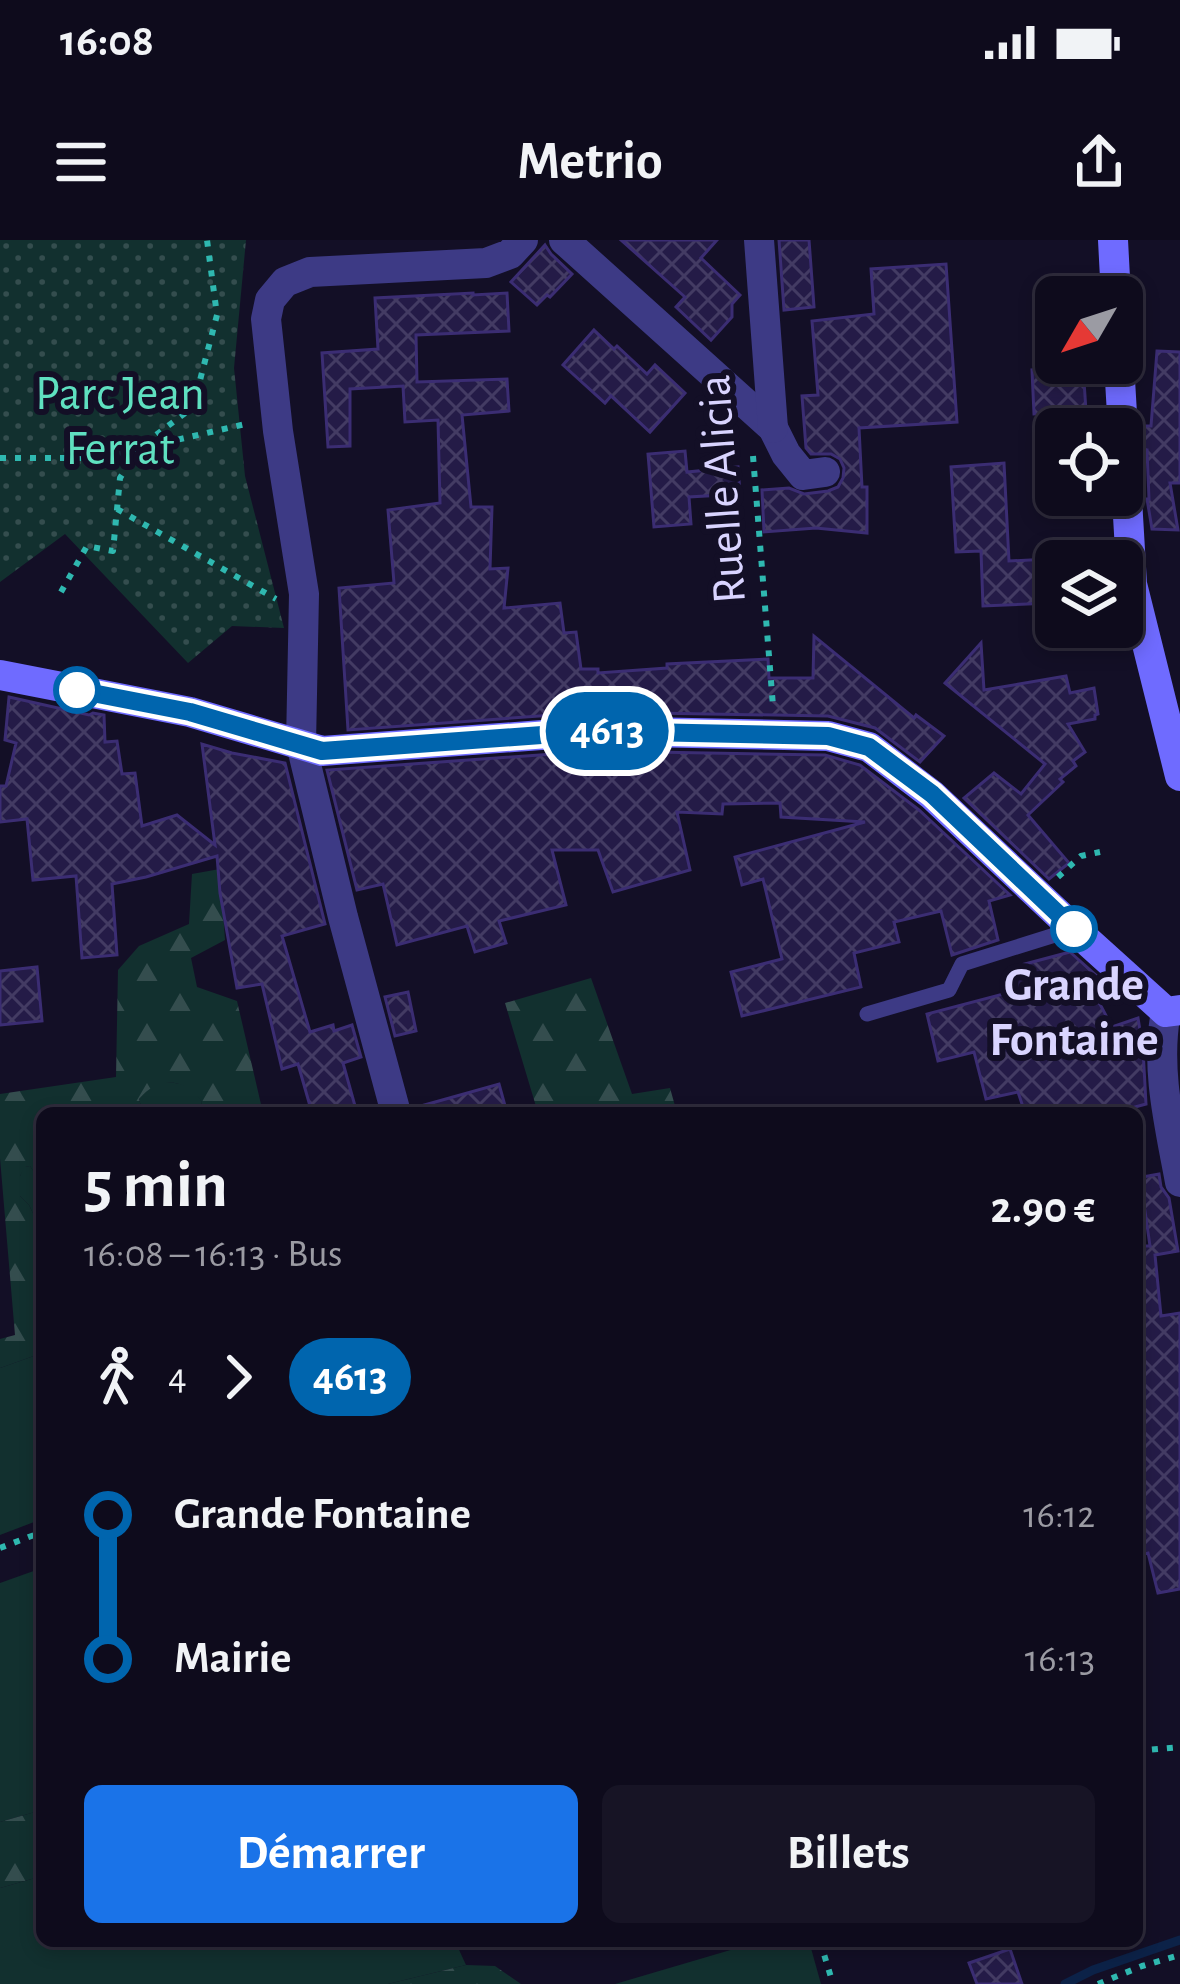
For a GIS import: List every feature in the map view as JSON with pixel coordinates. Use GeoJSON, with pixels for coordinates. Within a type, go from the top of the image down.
{"type":"FeatureCollection","features":[{"type":"Feature","properties":{"kind":"main road"},"geometry":{"type":"LineString","coordinates":[[1113,240],[1115,276]]}},
{"type":"Feature","properties":{"kind":"main road"},"geometry":{"type":"LineString","coordinates":[[1120,384],[1132,584],[1180,776]]}},
{"type":"Feature","properties":{"kind":"main road"},"geometry":{"type":"LineString","coordinates":[[0,675],[190,712],[322,751],[596,731],[828,736],[869,747],[932,794],[1074,929],[1173,1011]]}},
{"type":"Feature","properties":{"kind":"street"},"geometry":{"type":"LineString","coordinates":[[394,1107],[302,744],[304,603],[266,320],[270,300],[285,282],[310,272],[486,263],[510,254],[523,240]]}},
{"type":"Feature","properties":{"kind":"street"},"geometry":{"type":"LineString","coordinates":[[563,240],[773,428]]}},
{"type":"Feature","properties":{"kind":"street"},"geometry":{"type":"LineString","coordinates":[[759,240],[773,428],[785,454],[803,475],[825,472]]}},
{"type":"Feature","properties":{"kind":"street"},"geometry":{"type":"LineString","coordinates":[[1173,1011],[1161,1036],[1166,1107],[1180,1182]]}},
{"type":"Feature","properties":{"kind":"lane"},"geometry":{"type":"LineString","coordinates":[[867,1014],[949,989],[962,964],[1074,929]]}},
{"type":"Feature","properties":{"kind":"path"},"geometry":{"type":"LineString","coordinates":[[61,592],[87,547],[113,551],[120,478],[140,448],[194,406],[217,314],[207,240]]}},
{"type":"Feature","properties":{"kind":"path","name":"Ruelle Alicia"},"geometry":{"type":"LineString","coordinates":[[748,406],[775,733]]}},
{"type":"Feature","properties":{"kind":"path"},"geometry":{"type":"LineString","coordinates":[[0,458],[98,458],[228,426],[278,425]]}},
{"type":"Feature","properties":{"kind":"path"},"geometry":{"type":"LineString","coordinates":[[117,509],[277,600],[304,603]]}},
{"type":"Feature","properties":{"kind":"path"},"geometry":{"type":"LineString","coordinates":[[1065,871],[1081,856],[1100,852]]}},
{"type":"Feature","properties":{"kind":"path"},"geometry":{"type":"LineString","coordinates":[[0,1548],[36,1534]]}},
{"type":"Feature","properties":{"kind":"path"},"geometry":{"type":"LineString","coordinates":[[1143,1750],[1180,1747]]}},
{"type":"Feature","properties":{"kind":"path"},"geometry":{"type":"LineString","coordinates":[[822,1947],[833,1984]]}},
{"type":"Feature","properties":{"kind":"path"},"geometry":{"type":"LineString","coordinates":[[1098,1984],[1180,1955]]}},
{"type":"Feature","properties":{"kind":"green space","name":"Parc Jean Ferrat"},"geometry":{"type":"Polygon","coordinates":[[[0,240],[246,240],[234,368],[245,476],[284,628],[232,626],[188,663],[65,534],[0,582],[0,240]]]}},
{"type":"Feature","properties":{"kind":"green space"},"geometry":{"type":"Polygon","coordinates":[[[220,869],[225,940],[191,958],[197,987],[237,1001],[262,1107],[200,1107],[195,1094],[171,1082],[146,1092],[139,1099],[141,1107],[36,1107],[36,1175],[30,1166],[25,1167],[20,1196],[36,1220],[36,1355],[0,1368],[0,1339],[15,1335],[0,1158],[0,1094],[116,1077],[118,970],[139,946],[189,924],[192,874],[220,869]]]}},
{"type":"Feature","properties":{"kind":"green space"},"geometry":{"type":"Polygon","coordinates":[[[591,978],[632,1094],[670,1088],[675,1107],[536,1107],[505,1003],[591,978]]]}},
{"type":"Feature","properties":{"kind":"green space"},"geometry":{"type":"Polygon","coordinates":[[[180,1084],[202,1102],[200,1107],[141,1107],[139,1099],[149,1086],[180,1084]]]}},
{"type":"Feature","properties":{"kind":"green space"},"geometry":{"type":"Polygon","coordinates":[[[30,1166],[36,1175],[36,1220],[20,1196],[24,1167],[30,1166]]]}},
{"type":"Feature","properties":{"kind":"green space"},"geometry":{"type":"Polygon","coordinates":[[[36,1355],[36,1521],[0,1535],[0,1368],[36,1355]]]}},
{"type":"Feature","properties":{"kind":"green space"},"geometry":{"type":"Polygon","coordinates":[[[36,1570],[36,1812],[0,1822],[0,1583],[36,1570]]]}},
{"type":"Feature","properties":{"kind":"green space"},"geometry":{"type":"Polygon","coordinates":[[[36,1812],[36,1878],[0,1888],[0,1822],[36,1812]]]}},
{"type":"Feature","properties":{"kind":"green space"},"geometry":{"type":"Polygon","coordinates":[[[36,1878],[36,1947],[458,1947],[466,1965],[388,1984],[0,1984],[0,1888],[36,1878]]]}},
{"type":"Feature","properties":{"kind":"green space"},"geometry":{"type":"Polygon","coordinates":[[[741,1947],[811,1947],[821,1984],[615,1984],[741,1947]]]}},
{"type":"Feature","properties":{"kind":"green space"},"geometry":{"type":"Polygon","coordinates":[[[466,1965],[495,1966],[521,1984],[388,1984],[466,1965]]]}},
{"type":"Feature","properties":{"kind":"building"},"geometry":{"type":"Polygon","coordinates":[[[621,240],[717,240],[701,258],[740,295],[732,304],[732,317],[711,340],[676,307],[685,297],[621,240]]]}},
{"type":"Feature","properties":{"kind":"building"},"geometry":{"type":"Polygon","coordinates":[[[779,240],[809,240],[814,307],[784,310],[779,240]]]}},
{"type":"Feature","properties":{"kind":"building"},"geometry":{"type":"Polygon","coordinates":[[[545,245],[572,274],[537,305],[511,282],[545,245]]]}},
{"type":"Feature","properties":{"kind":"building"},"geometry":{"type":"Polygon","coordinates":[[[946,264],[957,422],[859,428],[867,533],[816,528],[764,532],[762,490],[828,491],[843,478],[840,459],[811,454],[806,448],[802,396],[818,395],[812,321],[874,314],[871,269],[946,264]]]}},
{"type":"Feature","properties":{"kind":"building"},"geometry":{"type":"Polygon","coordinates":[[[507,293],[509,331],[416,335],[417,382],[507,379],[509,411],[462,415],[471,507],[492,507],[490,569],[508,568],[504,608],[560,603],[564,633],[576,632],[581,669],[598,669],[598,673],[768,659],[769,678],[813,678],[814,636],[914,718],[916,715],[944,736],[920,762],[875,728],[828,716],[595,712],[348,730],[339,588],[394,583],[388,510],[440,503],[438,420],[405,422],[403,386],[350,389],[350,446],[328,447],[322,353],[378,349],[375,298],[507,293]]]}},
{"type":"Feature","properties":{"kind":"building"},"geometry":{"type":"Polygon","coordinates":[[[594,330],[647,374],[655,365],[685,393],[650,432],[611,396],[605,403],[563,365],[594,330]]]}},
{"type":"Feature","properties":{"kind":"building"},"geometry":{"type":"Polygon","coordinates":[[[1157,351],[1180,352],[1180,483],[1170,483],[1178,530],[1152,529],[1143,438],[1143,426],[1151,426],[1157,351]]]}},
{"type":"Feature","properties":{"kind":"building"},"geometry":{"type":"Polygon","coordinates":[[[1032,370],[1035,384],[1084,384],[1086,408],[1035,408],[1034,414],[1032,370]]]}},
{"type":"Feature","properties":{"kind":"building"},"geometry":{"type":"Polygon","coordinates":[[[685,451],[687,472],[738,467],[740,494],[689,497],[691,524],[654,527],[648,454],[685,451]]]}},
{"type":"Feature","properties":{"kind":"building"},"geometry":{"type":"Polygon","coordinates":[[[1004,463],[1009,561],[1035,560],[1035,604],[983,606],[981,551],[956,552],[951,467],[1004,463]]]}},
{"type":"Feature","properties":{"kind":"building"},"geometry":{"type":"Polygon","coordinates":[[[981,643],[984,690],[1066,676],[1070,693],[1094,688],[1095,719],[1068,724],[1085,752],[1073,761],[1076,766],[1060,779],[1063,782],[1028,815],[1069,863],[1049,879],[964,798],[994,773],[1021,794],[1045,764],[945,683],[981,643]]]}},
{"type":"Feature","properties":{"kind":"building"},"geometry":{"type":"Polygon","coordinates":[[[9,697],[104,715],[105,742],[117,741],[122,774],[135,773],[142,826],[177,815],[215,845],[202,744],[285,763],[325,924],[282,936],[310,1032],[352,1025],[361,1057],[343,1063],[355,1107],[310,1107],[298,1064],[282,1069],[262,984],[237,988],[217,856],[112,884],[117,955],[82,958],[76,876],[33,880],[27,819],[0,822],[0,786],[6,786],[16,743],[5,740],[9,697]]]}},
{"type":"Feature","properties":{"kind":"building"},"geometry":{"type":"Polygon","coordinates":[[[596,751],[825,755],[860,765],[919,810],[1010,895],[989,901],[998,940],[952,955],[941,911],[894,922],[899,942],[854,953],[861,987],[742,1016],[731,972],[782,959],[763,879],[742,885],[735,857],[865,822],[781,817],[780,803],[723,804],[722,814],[677,812],[690,870],[613,892],[598,850],[552,850],[566,905],[499,921],[506,943],[475,952],[467,926],[397,945],[383,884],[357,890],[327,770],[596,751]]]}},
{"type":"Feature","properties":{"kind":"building"},"geometry":{"type":"Polygon","coordinates":[[[1070,952],[1099,978],[1090,985],[1112,1027],[1138,1018],[1146,1104],[1023,1107],[1018,1092],[986,1099],[974,1052],[938,1061],[927,1014],[1015,991],[1010,968],[1070,952]]]}},
{"type":"Feature","properties":{"kind":"building"},"geometry":{"type":"Polygon","coordinates":[[[37,967],[42,1021],[0,1025],[0,971],[37,967]]]}},
{"type":"Feature","properties":{"kind":"building"},"geometry":{"type":"Polygon","coordinates":[[[408,992],[416,1031],[395,1036],[385,997],[408,992]]]}},
{"type":"Feature","properties":{"kind":"building"},"geometry":{"type":"Polygon","coordinates":[[[499,1084],[505,1107],[421,1107],[499,1084]]]}},
{"type":"Feature","properties":{"kind":"building"},"geometry":{"type":"Polygon","coordinates":[[[1159,1174],[1169,1198],[1178,1251],[1155,1255],[1161,1316],[1180,1313],[1180,1589],[1158,1593],[1148,1553],[1143,1554],[1143,1246],[1150,1246],[1143,1177],[1159,1174]]]}},
{"type":"Feature","properties":{"kind":"building"},"geometry":{"type":"Polygon","coordinates":[[[1010,1949],[1022,1984],[977,1984],[969,1963],[1010,1949]]]}},
{"type":"Feature","properties":{"kind":"waterway"},"geometry":{"type":"LineString","coordinates":[[1065,1984],[1180,1940]]}},
{"type":"Feature","properties":{"kind":"bus line","name":"4613"},"geometry":{"type":"LineString","coordinates":[[77,690],[190,712],[322,751],[596,731],[828,736],[869,747],[932,794],[1074,929]]}},
{"type":"Feature","properties":{"kind":"place","name":"Grande Fontaine"},"geometry":{"type":"Point","coordinates":[1074,929]}}]}
